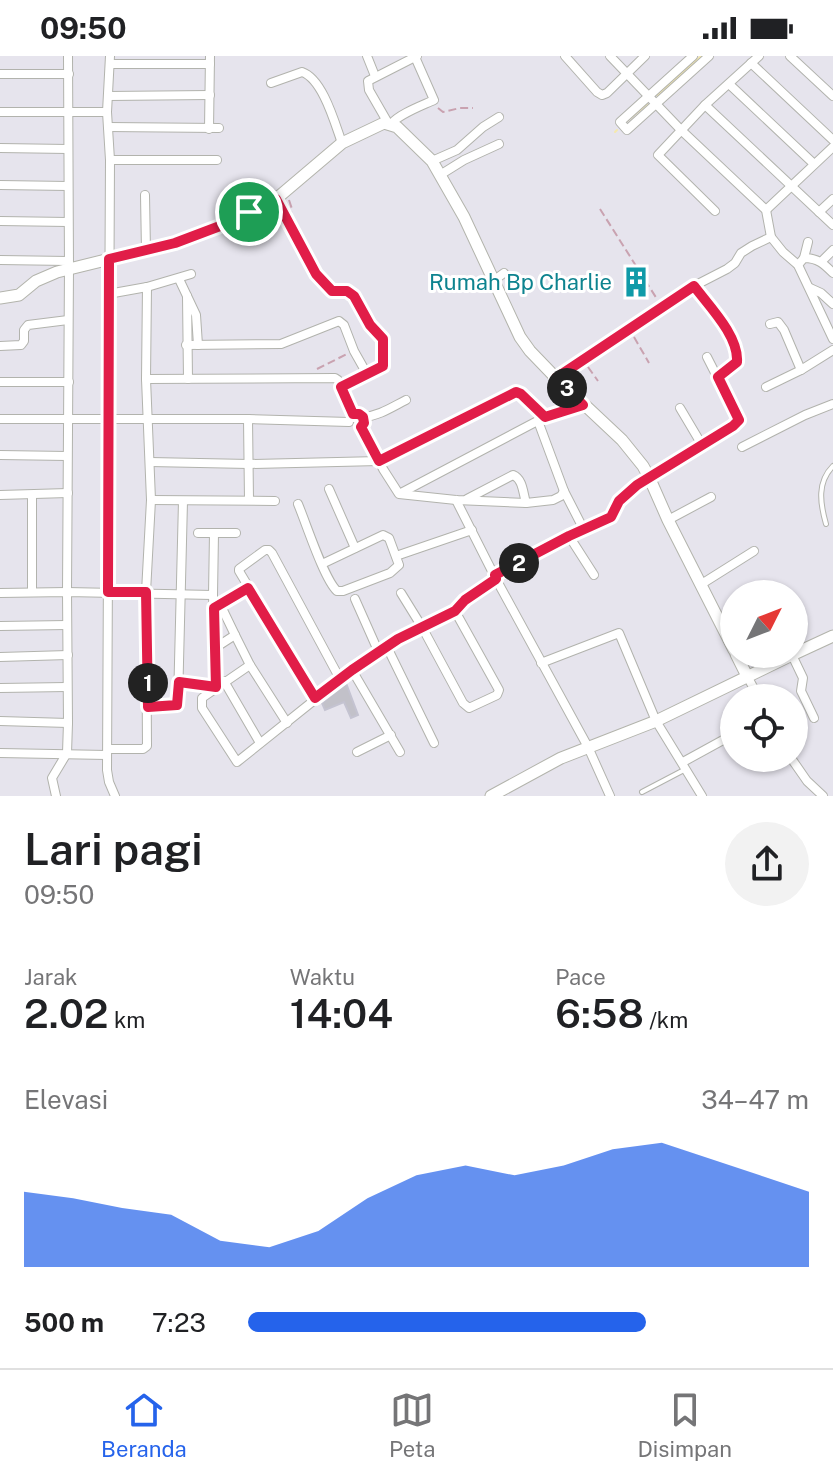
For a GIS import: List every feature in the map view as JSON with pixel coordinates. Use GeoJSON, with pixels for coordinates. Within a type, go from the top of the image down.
{"type":"FeatureCollection","features":[{"type":"Feature","properties":{"kind":"street"},"geometry":{"type":"LineString","coordinates":[[56,796],[53,774],[67,753],[68,723],[68,56]]}},
{"type":"Feature","properties":{"kind":"street"},"geometry":{"type":"LineString","coordinates":[[367,56],[375,76]]}},
{"type":"Feature","properties":{"kind":"street"},"geometry":{"type":"LineString","coordinates":[[565,56],[601,95],[645,56]]}},
{"type":"Feature","properties":{"kind":"street"},"geometry":{"type":"LineString","coordinates":[[610,56],[681,130],[766,210],[771,237],[783,252],[801,262],[813,258],[833,273]]}},
{"type":"Feature","properties":{"kind":"street"},"geometry":{"type":"LineString","coordinates":[[693,56],[620,123],[627,130],[709,56]]}},
{"type":"Feature","properties":{"kind":"street"},"geometry":{"type":"LineString","coordinates":[[715,211],[659,157],[660,151],[759,56]]}},
{"type":"Feature","properties":{"kind":"street"},"geometry":{"type":"LineString","coordinates":[[790,56],[833,96]]}},
{"type":"Feature","properties":{"kind":"street"},"geometry":{"type":"LineString","coordinates":[[412,57],[434,100],[389,123],[368,81],[412,57]]}},
{"type":"Feature","properties":{"kind":"street"},"geometry":{"type":"LineString","coordinates":[[108,127],[214,128],[210,60],[110,60],[107,112],[110,160],[107,752],[109,782],[115,796]]}},
{"type":"Feature","properties":{"kind":"street"},"geometry":{"type":"LineString","coordinates":[[751,63],[833,140]]}},
{"type":"Feature","properties":{"kind":"street"},"geometry":{"type":"LineString","coordinates":[[271,83],[302,72],[309,75],[322,92],[342,143]]}},
{"type":"Feature","properties":{"kind":"street"},"geometry":{"type":"LineString","coordinates":[[0,74],[69,74]]}},
{"type":"Feature","properties":{"kind":"street"},"geometry":{"type":"LineString","coordinates":[[729,84],[814,164]]}},
{"type":"Feature","properties":{"kind":"street"},"geometry":{"type":"LineString","coordinates":[[108,96],[210,95]]}},
{"type":"Feature","properties":{"kind":"street"},"geometry":{"type":"LineString","coordinates":[[705,105],[833,225]]}},
{"type":"Feature","properties":{"kind":"street"},"geometry":{"type":"LineString","coordinates":[[0,112],[107,112]]}},
{"type":"Feature","properties":{"kind":"street"},"geometry":{"type":"LineString","coordinates":[[432,161],[457,150],[499,117]]}},
{"type":"Feature","properties":{"kind":"street"},"geometry":{"type":"LineString","coordinates":[[0,260],[69,264],[109,259],[175,243],[220,226],[280,196],[342,143],[366,130],[384,123],[397,127],[432,161],[464,217],[520,337],[530,351],[629,448],[650,478],[720,623]]}},
{"type":"Feature","properties":{"kind":"street"},"geometry":{"type":"LineString","coordinates":[[440,175],[499,144]]}},
{"type":"Feature","properties":{"kind":"street"},"geometry":{"type":"LineString","coordinates":[[766,210],[833,147]]}},
{"type":"Feature","properties":{"kind":"street"},"geometry":{"type":"LineString","coordinates":[[0,148],[68,149]]}},
{"type":"Feature","properties":{"kind":"street"},"geometry":{"type":"LineString","coordinates":[[110,160],[217,160]]}},
{"type":"Feature","properties":{"kind":"street"},"geometry":{"type":"LineString","coordinates":[[0,185],[68,186]]}},
{"type":"Feature","properties":{"kind":"street"},"geometry":{"type":"LineString","coordinates":[[145,195],[146,251]]}},
{"type":"Feature","properties":{"kind":"street"},"geometry":{"type":"LineString","coordinates":[[819,212],[833,199]]}},
{"type":"Feature","properties":{"kind":"street"},"geometry":{"type":"LineString","coordinates":[[0,221],[68,222]]}},
{"type":"Feature","properties":{"kind":"street"},"geometry":{"type":"LineString","coordinates":[[556,378],[694,286],[727,269],[743,252],[771,237]]}},
{"type":"Feature","properties":{"kind":"street"},"geometry":{"type":"LineString","coordinates":[[808,242],[801,262],[809,288],[833,339]]}},
{"type":"Feature","properties":{"kind":"street"},"geometry":{"type":"LineString","coordinates":[[821,262],[833,250]]}},
{"type":"Feature","properties":{"kind":"street"},"geometry":{"type":"LineString","coordinates":[[0,298],[19,295],[36,281],[69,264]]}},
{"type":"Feature","properties":{"kind":"street"},"geometry":{"type":"LineString","coordinates":[[493,281],[504,273]]}},
{"type":"Feature","properties":{"kind":"street"},"geometry":{"type":"LineString","coordinates":[[108,294],[191,274]]}},
{"type":"Feature","properties":{"kind":"street"},"geometry":{"type":"LineString","coordinates":[[179,279],[196,315],[198,345]]}},
{"type":"Feature","properties":{"kind":"street"},"geometry":{"type":"LineString","coordinates":[[694,286],[728,332],[737,351],[737,362],[718,377]]}},
{"type":"Feature","properties":{"kind":"street"},"geometry":{"type":"LineString","coordinates":[[0,753],[107,752],[146,748],[146,592],[151,500],[146,379],[147,287]]}},
{"type":"Feature","properties":{"kind":"street"},"geometry":{"type":"LineString","coordinates":[[809,288],[821,293],[833,304]]}},
{"type":"Feature","properties":{"kind":"street"},"geometry":{"type":"LineString","coordinates":[[187,296],[188,379]]}},
{"type":"Feature","properties":{"kind":"street"},"geometry":{"type":"LineString","coordinates":[[0,346],[21,345],[28,325],[68,320]]}},
{"type":"Feature","properties":{"kind":"street"},"geometry":{"type":"LineString","coordinates":[[186,345],[281,344],[339,321],[344,325],[367,374],[341,387]]}},
{"type":"Feature","properties":{"kind":"street"},"geometry":{"type":"LineString","coordinates":[[770,324],[778,322],[784,330],[801,370]]}},
{"type":"Feature","properties":{"kind":"street"},"geometry":{"type":"LineString","coordinates":[[766,387],[833,350]]}},
{"type":"Feature","properties":{"kind":"street"},"geometry":{"type":"LineString","coordinates":[[250,665],[202,698],[201,705],[237,762],[352,670],[422,627],[455,611],[495,577],[569,536],[611,517],[627,493],[739,420],[707,357]]}},
{"type":"Feature","properties":{"kind":"street"},"geometry":{"type":"LineString","coordinates":[[146,379],[335,378],[341,387],[354,428],[406,400]]}},
{"type":"Feature","properties":{"kind":"street"},"geometry":{"type":"LineString","coordinates":[[0,382],[69,382]]}},
{"type":"Feature","properties":{"kind":"street"},"geometry":{"type":"LineString","coordinates":[[150,462],[249,464],[379,461],[516,392],[542,419],[564,491],[584,530]]}},
{"type":"Feature","properties":{"kind":"street"},"geometry":{"type":"LineString","coordinates":[[742,447],[833,404]]}},
{"type":"Feature","properties":{"kind":"street"},"geometry":{"type":"LineString","coordinates":[[399,494],[542,419],[583,405]]}},
{"type":"Feature","properties":{"kind":"street"},"geometry":{"type":"LineString","coordinates":[[680,408],[702,445]]}},
{"type":"Feature","properties":{"kind":"street"},"geometry":{"type":"LineString","coordinates":[[0,419],[351,418],[359,414],[379,461],[399,494]]}},
{"type":"Feature","properties":{"kind":"street"},"geometry":{"type":"LineString","coordinates":[[248,419],[249,500]]}},
{"type":"Feature","properties":{"kind":"street"},"geometry":{"type":"LineString","coordinates":[[0,455],[67,456]]}},
{"type":"Feature","properties":{"kind":"street"},"geometry":{"type":"LineString","coordinates":[[461,500],[513,475],[521,483],[526,503]]}},
{"type":"Feature","properties":{"kind":"street"},"geometry":{"type":"LineString","coordinates":[[329,489],[355,548]]}},
{"type":"Feature","properties":{"kind":"street"},"geometry":{"type":"LineString","coordinates":[[399,494],[526,503],[553,500],[564,491]]}},
{"type":"Feature","properties":{"kind":"street"},"geometry":{"type":"LineString","coordinates":[[0,495],[68,493]]}},
{"type":"Feature","properties":{"kind":"street"},"geometry":{"type":"LineString","coordinates":[[32,495],[32,592]]}},
{"type":"Feature","properties":{"kind":"street"},"geometry":{"type":"LineString","coordinates":[[668,520],[711,497]]}},
{"type":"Feature","properties":{"kind":"street"},"geometry":{"type":"LineString","coordinates":[[151,500],[275,501]]}},
{"type":"Feature","properties":{"kind":"street"},"geometry":{"type":"LineString","coordinates":[[461,500],[495,577],[588,747],[610,796]]}},
{"type":"Feature","properties":{"kind":"street"},"geometry":{"type":"LineString","coordinates":[[148,707],[177,705],[183,501]]}},
{"type":"Feature","properties":{"kind":"street"},"geometry":{"type":"LineString","coordinates":[[298,504],[322,564],[337,591],[390,573],[399,565],[387,536],[383,535],[322,564]]}},
{"type":"Feature","properties":{"kind":"street"},"geometry":{"type":"LineString","coordinates":[[396,556],[472,530]]}},
{"type":"Feature","properties":{"kind":"street"},"geometry":{"type":"LineString","coordinates":[[198,533],[236,533]]}},
{"type":"Feature","properties":{"kind":"street"},"geometry":{"type":"LineString","coordinates":[[214,533],[213,595],[217,607],[287,723]]}},
{"type":"Feature","properties":{"kind":"street"},"geometry":{"type":"LineString","coordinates":[[569,536],[594,575]]}},
{"type":"Feature","properties":{"kind":"street"},"geometry":{"type":"LineString","coordinates":[[315,698],[238,570],[265,550],[269,550],[340,679]]}},
{"type":"Feature","properties":{"kind":"street"},"geometry":{"type":"LineString","coordinates":[[700,585],[754,551]]}},
{"type":"Feature","properties":{"kind":"street"},"geometry":{"type":"LineString","coordinates":[[217,607],[248,588]]}},
{"type":"Feature","properties":{"kind":"street"},"geometry":{"type":"LineString","coordinates":[[0,593],[213,595]]}},
{"type":"Feature","properties":{"kind":"street"},"geometry":{"type":"LineString","coordinates":[[401,593],[465,706],[469,708],[497,695],[499,690],[455,611]]}},
{"type":"Feature","properties":{"kind":"street"},"geometry":{"type":"LineString","coordinates":[[355,599],[434,743]]}},
{"type":"Feature","properties":{"kind":"street"},"geometry":{"type":"LineString","coordinates":[[216,687],[217,607]]}},
{"type":"Feature","properties":{"kind":"street"},"geometry":{"type":"LineString","coordinates":[[0,626],[67,625]]}},
{"type":"Feature","properties":{"kind":"street"},"geometry":{"type":"LineString","coordinates":[[541,663],[619,633],[656,721],[702,796]]}},
{"type":"Feature","properties":{"kind":"street"},"geometry":{"type":"LineString","coordinates":[[215,648],[235,635]]}},
{"type":"Feature","properties":{"kind":"street"},"geometry":{"type":"LineString","coordinates":[[808,647],[833,636]]}},
{"type":"Feature","properties":{"kind":"street"},"geometry":{"type":"LineString","coordinates":[[0,657],[68,655]]}},
{"type":"Feature","properties":{"kind":"street"},"geometry":{"type":"LineString","coordinates":[[743,668],[751,684]]}},
{"type":"Feature","properties":{"kind":"street"},"geometry":{"type":"LineString","coordinates":[[498,794],[532,772],[656,721],[764,668]]}},
{"type":"Feature","properties":{"kind":"street"},"geometry":{"type":"LineString","coordinates":[[799,668],[803,678],[801,691],[814,718]]}},
{"type":"Feature","properties":{"kind":"street"},"geometry":{"type":"LineString","coordinates":[[352,670],[400,752]]}},
{"type":"Feature","properties":{"kind":"street"},"geometry":{"type":"LineString","coordinates":[[224,681],[260,743]]}},
{"type":"Feature","properties":{"kind":"street"},"geometry":{"type":"LineString","coordinates":[[179,682],[216,687]]}},
{"type":"Feature","properties":{"kind":"street"},"geometry":{"type":"LineString","coordinates":[[0,688],[67,687]]}},
{"type":"Feature","properties":{"kind":"street"},"geometry":{"type":"LineString","coordinates":[[0,721],[68,723]]}},
{"type":"Feature","properties":{"kind":"street"},"geometry":{"type":"LineString","coordinates":[[357,752],[391,735]]}},
{"type":"Feature","properties":{"kind":"street"},"geometry":{"type":"LineString","coordinates":[[685,765],[720,743]]}},
{"type":"Feature","properties":{"kind":"street"},"geometry":{"type":"LineString","coordinates":[[801,772],[823,796]]}},
{"type":"Feature","properties":{"kind":"lane"},"geometry":{"type":"LineString","coordinates":[[826,524],[821,500],[822,485],[833,466]]}},
{"type":"Feature","properties":{"kind":"lane"},"geometry":{"type":"LineString","coordinates":[[642,792],[685,765]]}},
{"type":"Feature","properties":{"kind":"path"},"geometry":{"type":"LineString","coordinates":[[434,100],[443,112],[473,108]]}},
{"type":"Feature","properties":{"kind":"path"},"geometry":{"type":"LineString","coordinates":[[280,196],[288,221],[316,274],[332,291],[347,291],[354,296],[370,325],[383,339],[384,365],[367,374]]}},
{"type":"Feature","properties":{"kind":"path"},"geometry":{"type":"LineString","coordinates":[[280,196],[292,209],[288,221]]}},
{"type":"Feature","properties":{"kind":"path"},"geometry":{"type":"LineString","coordinates":[[600,209],[662,307]]}},
{"type":"Feature","properties":{"kind":"path"},"geometry":{"type":"LineString","coordinates":[[629,329],[649,363]]}},
{"type":"Feature","properties":{"kind":"path"},"geometry":{"type":"LineString","coordinates":[[298,378],[354,351]]}},
{"type":"Feature","properties":{"kind":"path"},"geometry":{"type":"LineString","coordinates":[[583,360],[598,381]]}},
{"type":"Feature","properties":{"kind":"building"},"geometry":{"type":"Polygon","coordinates":[[[346,683],[358,715],[351,718],[344,702],[325,710],[322,703],[346,683]]]}},
{"type":"Feature","properties":{"kind":"waterway"},"geometry":{"type":"LineString","coordinates":[[657,95],[701,56]]}},
{"type":"Feature","properties":{"kind":"waterway"},"geometry":{"type":"LineString","coordinates":[[627,121],[647,104]]}},
{"type":"Feature","properties":{"kind":"place","name":"Rumah Bp Charlie"},"geometry":{"type":"Point","coordinates":[636,282]}},
{"type":"Feature","properties":{"kind":"route"},"geometry":{"type":"LineString","coordinates":[[276,199],[316,274],[332,291],[347,291],[354,296],[370,325],[383,339],[383,366],[341,387],[353,414],[363,417],[361,427],[379,461],[516,392],[545,417],[583,405],[556,378],[694,286],[728,332],[737,351],[737,362],[718,377],[739,420],[637,485],[619,501],[611,517],[495,575],[496,579],[465,600],[455,611],[398,639],[315,698],[248,588],[214,608],[216,687],[179,682],[177,705],[148,707],[146,592],[108,592],[109,259],[175,243],[249,212],[276,199]]}}]}
